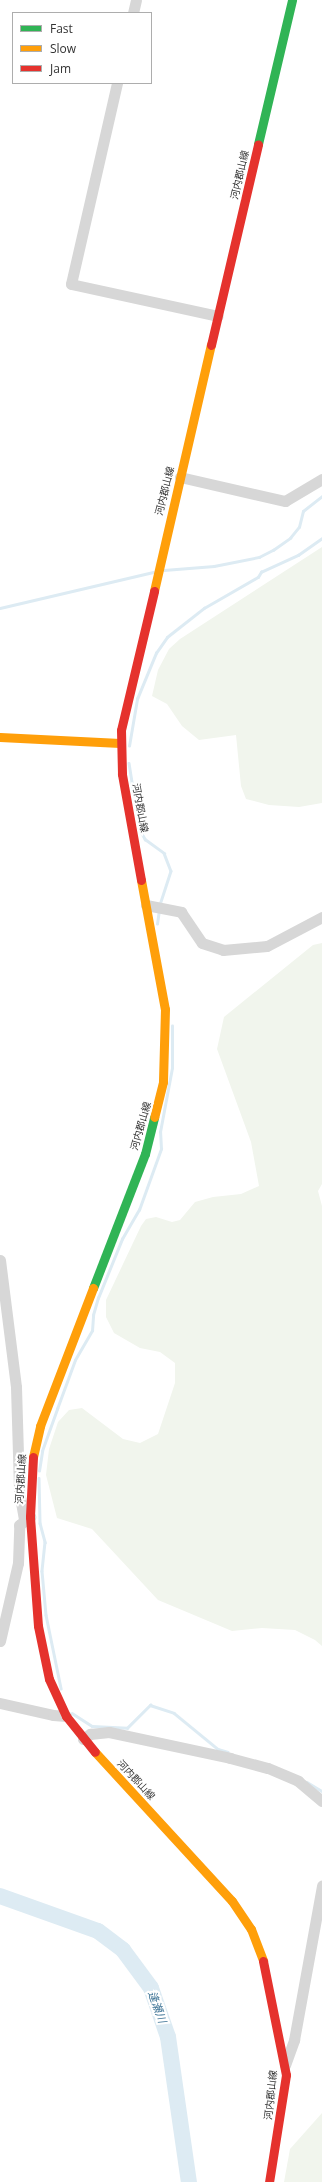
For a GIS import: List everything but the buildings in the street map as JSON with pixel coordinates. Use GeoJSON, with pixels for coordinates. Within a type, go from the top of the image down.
{"type":"FeatureCollection","features":[{"type":"Feature","properties":{"kind":"main road","name":"河内郡山線"},"geometry":{"type":"LineString","coordinates":[[269,2182],[286,2075],[265,1968],[251,1929],[232,1901],[83,1739],[66,1716],[49,1679],[38,1626],[27,1518],[33,1454],[40,1426],[145,1154],[160,1096],[165,1065],[165,1009],[122,774],[120,743],[124,711],[292,0]]}},
{"type":"Feature","properties":{"kind":"main road"},"geometry":{"type":"LineString","coordinates":[[0,737],[120,743]]}},
{"type":"Feature","properties":{"kind":"street"},"geometry":{"type":"LineString","coordinates":[[133,12],[136,0]]}},
{"type":"Feature","properties":{"kind":"street"},"geometry":{"type":"LineString","coordinates":[[117,84],[71,284],[218,316]]}},
{"type":"Feature","properties":{"kind":"street"},"geometry":{"type":"LineString","coordinates":[[180,477],[285,501],[322,479]]}},
{"type":"Feature","properties":{"kind":"street"},"geometry":{"type":"LineString","coordinates":[[146,905],[181,912],[202,943],[223,950],[267,946],[322,917]]}},
{"type":"Feature","properties":{"kind":"street"},"geometry":{"type":"LineString","coordinates":[[0,1260],[16,1387],[19,1491],[27,1518],[19,1525],[18,1563],[0,1641]]}},
{"type":"Feature","properties":{"kind":"street"},"geometry":{"type":"LineString","coordinates":[[0,1703],[53,1715],[66,1716]]}},
{"type":"Feature","properties":{"kind":"street"},"geometry":{"type":"LineString","coordinates":[[83,1739],[90,1734],[109,1732],[230,1758],[268,1768],[298,1781],[322,1801]]}},
{"type":"Feature","properties":{"kind":"street"},"geometry":{"type":"LineString","coordinates":[[285,2065],[294,2040],[322,1886]]}},
{"type":"Feature","properties":{"kind":"shaded area"},"geometry":{"type":"Polygon","coordinates":[[[322,547],[322,803],[299,807],[269,805],[246,799],[241,786],[236,735],[199,740],[182,726],[167,704],[152,696],[158,670],[169,649],[180,639],[322,547]]]}},
{"type":"Feature","properties":{"kind":"shaded area"},"geometry":{"type":"Polygon","coordinates":[[[322,943],[322,1184],[318,1191],[322,1206],[322,1646],[315,1640],[295,1630],[262,1628],[232,1631],[158,1600],[92,1529],[57,1518],[46,1475],[49,1449],[58,1422],[69,1410],[82,1408],[123,1439],[140,1443],[158,1434],[175,1383],[175,1363],[160,1352],[140,1348],[114,1333],[106,1317],[106,1300],[141,1226],[146,1219],[156,1217],[172,1222],[180,1220],[195,1202],[213,1197],[241,1194],[259,1186],[251,1142],[217,1049],[224,1017],[313,945],[322,943]]]}},
{"type":"Feature","properties":{"kind":"shaded area"},"geometry":{"type":"Polygon","coordinates":[[[322,2113],[322,2182],[284,2182],[290,2149],[322,2113]]]}},
{"type":"Feature","properties":{"kind":"waterway"},"geometry":{"type":"LineString","coordinates":[[164,570],[214,566],[259,557],[273,550],[290,538],[299,527],[303,511],[322,496]]}},
{"type":"Feature","properties":{"kind":"waterway"},"geometry":{"type":"LineString","coordinates":[[129,746],[137,699],[156,653],[167,637],[204,608],[258,577],[261,572],[298,555],[322,538]]}},
{"type":"Feature","properties":{"kind":"waterway"},"geometry":{"type":"LineString","coordinates":[[0,608],[153,572]]}},
{"type":"Feature","properties":{"kind":"waterway"},"geometry":{"type":"LineString","coordinates":[[129,763],[134,796]]}},
{"type":"Feature","properties":{"kind":"waterway"},"geometry":{"type":"LineString","coordinates":[[139,828],[145,839],[164,853],[171,871],[160,905]]}},
{"type":"Feature","properties":{"kind":"waterway"},"geometry":{"type":"LineString","coordinates":[[157,924],[159,910]]}},
{"type":"Feature","properties":{"kind":"waterway"},"geometry":{"type":"LineString","coordinates":[[39,1471],[42,1451],[75,1360],[92,1331],[93,1315],[98,1298],[122,1239],[139,1210],[161,1149],[160,1132],[172,1068],[172,1026]]}},
{"type":"Feature","properties":{"kind":"waterway"},"geometry":{"type":"LineString","coordinates":[[39,1478],[40,1523],[45,1542],[42,1571],[46,1615],[61,1688]]}},
{"type":"Feature","properties":{"kind":"waterway"},"geometry":{"type":"LineString","coordinates":[[72,1713],[92,1726],[127,1728],[150,1705],[174,1713],[218,1749],[228,1752]]}},
{"type":"Feature","properties":{"kind":"waterway"},"geometry":{"type":"LineString","coordinates":[[307,1782],[322,1791]]}},
{"type":"Feature","properties":{"kind":"waterway","name":"逢瀬川"},"geometry":{"type":"LineString","coordinates":[[0,1896],[98,1931],[123,1950],[151,1988],[168,2037],[189,2182]]}},
{"type":"Feature","properties":{"kind":"traffic: fast"},"geometry":{"type":"LineString","coordinates":[[258,144],[292,0]]}},
{"type":"Feature","properties":{"kind":"traffic: fast"},"geometry":{"type":"LineString","coordinates":[[93,1288],[145,1154],[154,1117]]}},
{"type":"Feature","properties":{"kind":"traffic: slow"},"geometry":{"type":"LineString","coordinates":[[154,591],[211,345]]}},
{"type":"Feature","properties":{"kind":"traffic: slow"},"geometry":{"type":"LineString","coordinates":[[0,737],[120,743]]}},
{"type":"Feature","properties":{"kind":"traffic: slow"},"geometry":{"type":"LineString","coordinates":[[141,880],[165,1009],[163,1082],[154,1117]]}},
{"type":"Feature","properties":{"kind":"traffic: slow"},"geometry":{"type":"LineString","coordinates":[[33,1457],[40,1426],[93,1288]]}},
{"type":"Feature","properties":{"kind":"traffic: slow"},"geometry":{"type":"LineString","coordinates":[[95,1752],[232,1901],[251,1929],[263,1961]]}},
{"type":"Feature","properties":{"kind":"traffic: jam"},"geometry":{"type":"LineString","coordinates":[[211,345],[258,144]]}},
{"type":"Feature","properties":{"kind":"traffic: jam"},"geometry":{"type":"LineString","coordinates":[[141,880],[122,774],[121,730],[154,591]]}},
{"type":"Feature","properties":{"kind":"traffic: jam"},"geometry":{"type":"LineString","coordinates":[[33,1457],[30,1517],[38,1626],[49,1679],[66,1716],[95,1752]]}},
{"type":"Feature","properties":{"kind":"traffic: jam"},"geometry":{"type":"LineString","coordinates":[[263,1961],[286,2075],[269,2182]]}}]}
